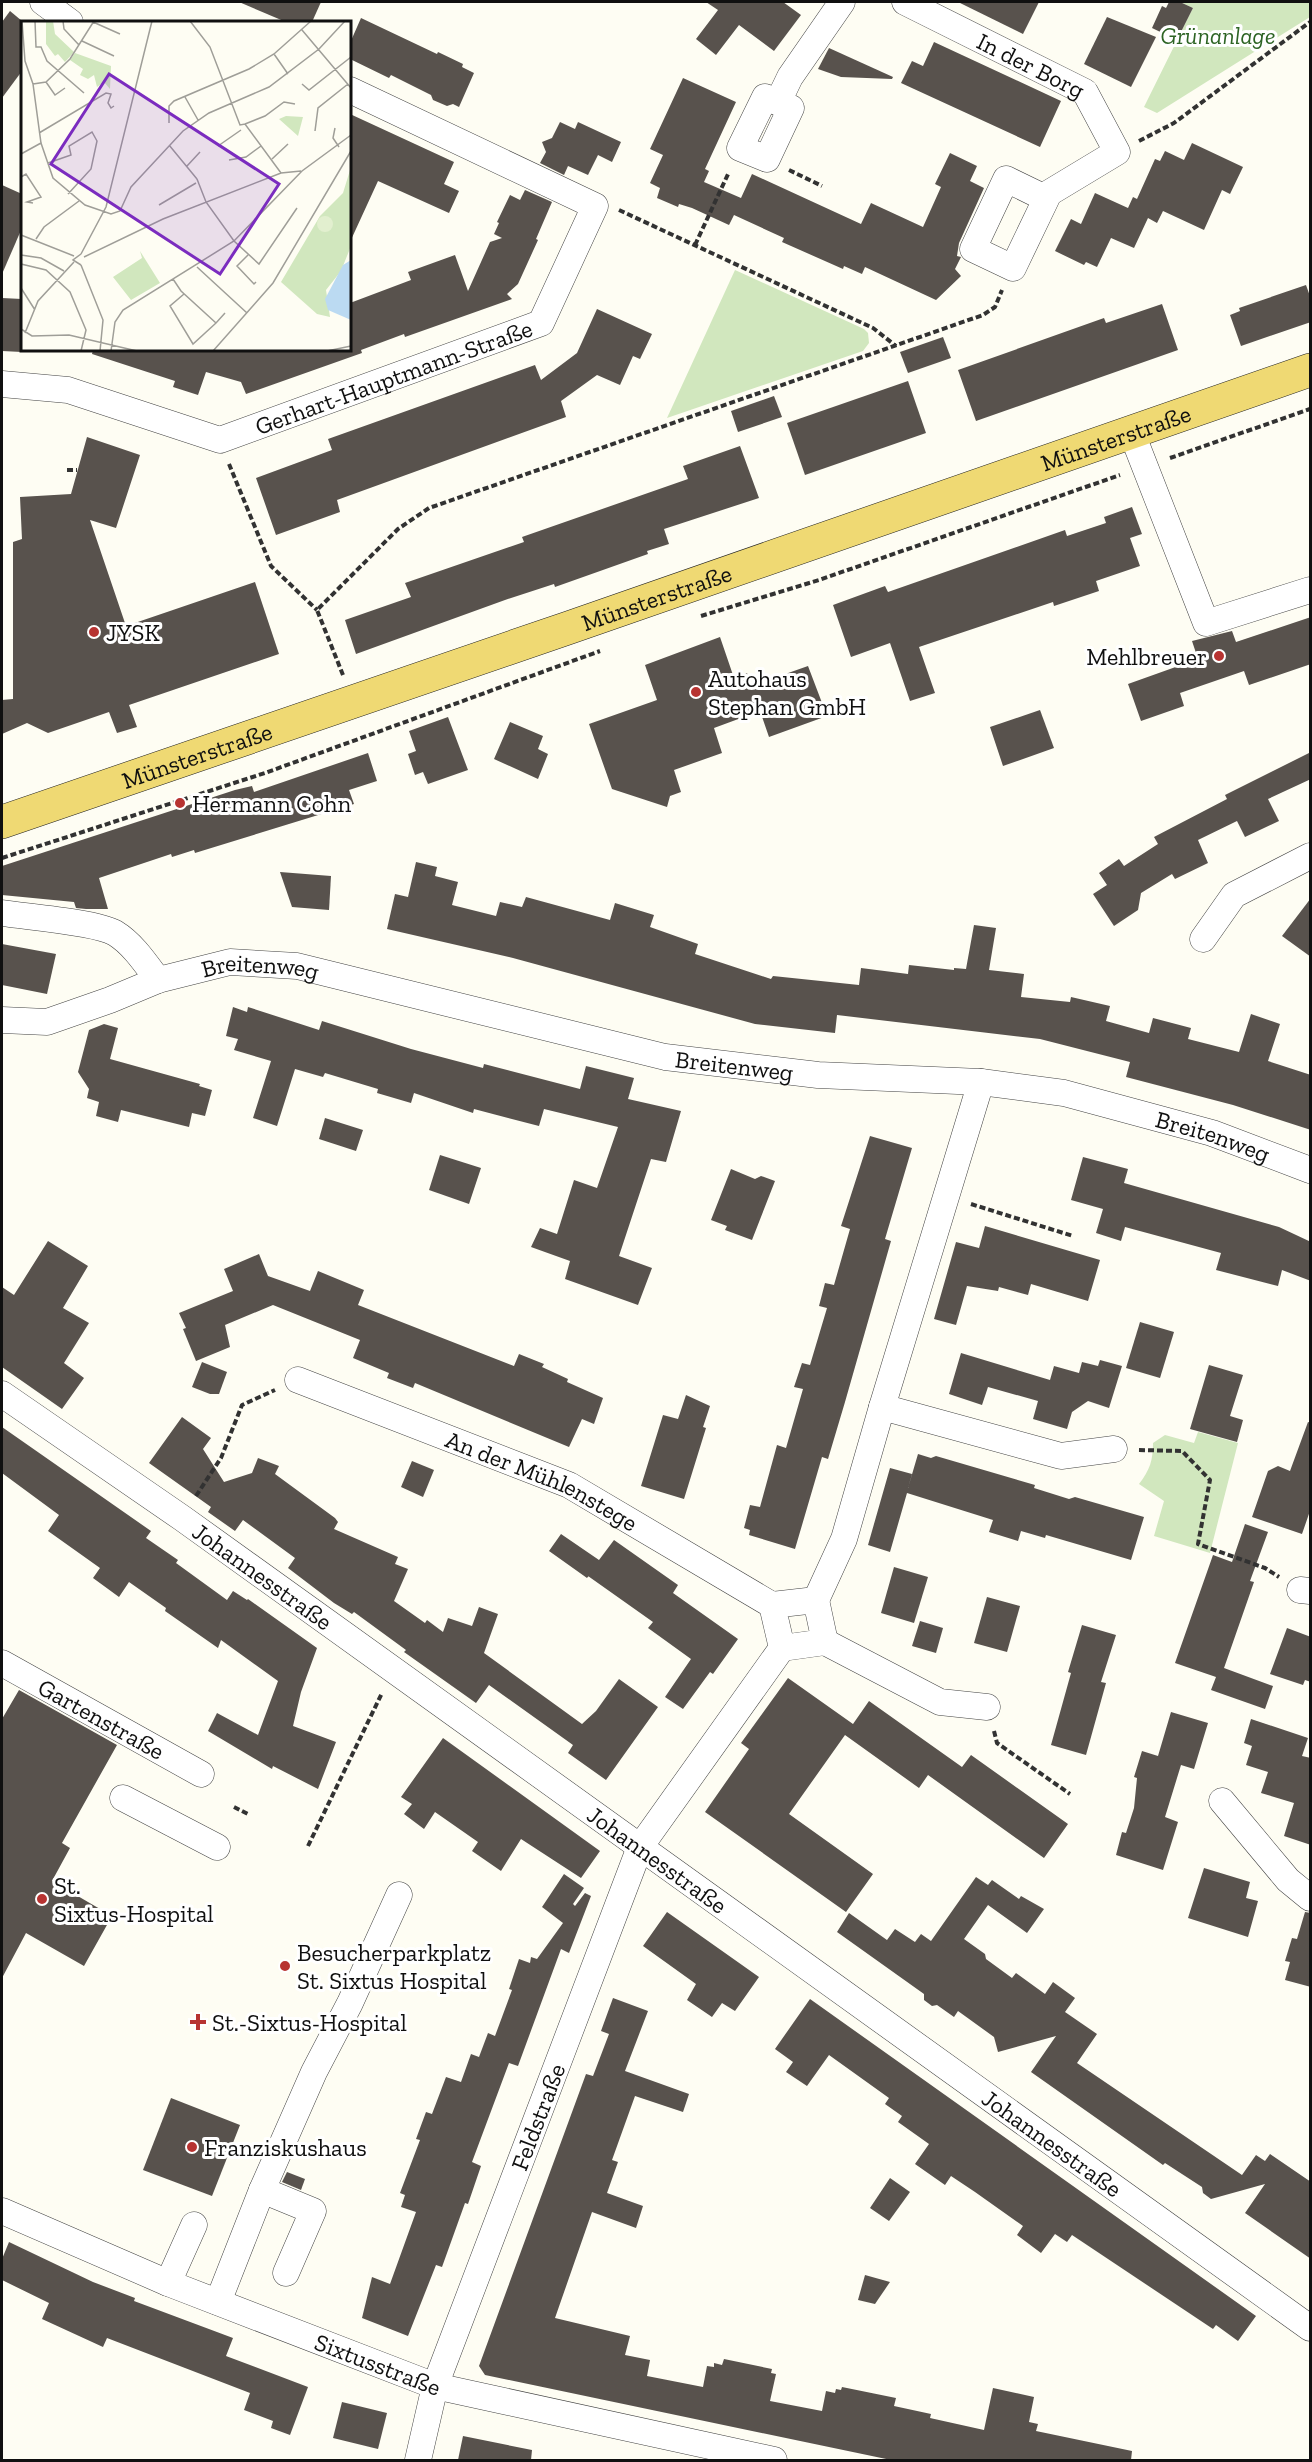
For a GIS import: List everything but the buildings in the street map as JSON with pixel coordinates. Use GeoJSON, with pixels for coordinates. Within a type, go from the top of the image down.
{"type":"FeatureCollection","features":[{"type":"Feature","properties":{"kind":"main road","name":"Münsterstraße"},"geometry":{"type":"LineString","coordinates":[[2,822],[1311,370]]}},
{"type":"Feature","properties":{"kind":"street"},"geometry":{"type":"LineString","coordinates":[[43,2],[69,21]]}},
{"type":"Feature","properties":{"kind":"street"},"geometry":{"type":"LineString","coordinates":[[778,102],[790,77],[842,2]]}},
{"type":"Feature","properties":{"kind":"street","name":"In der Borg"},"geometry":{"type":"LineString","coordinates":[[905,2],[1085,92],[1117,152]]}},
{"type":"Feature","properties":{"kind":"street"},"geometry":{"type":"LineString","coordinates":[[351,90],[595,206]]}},
{"type":"Feature","properties":{"kind":"street"},"geometry":{"type":"LineString","coordinates":[[765,98],[791,108],[767,159],[740,148],[765,98]]}},
{"type":"Feature","properties":{"kind":"street"},"geometry":{"type":"LineString","coordinates":[[1045,198],[1006,179],[973,249],[1013,268],[1049,193],[1117,152]]}},
{"type":"Feature","properties":{"kind":"street","name":"Gerhart-Hauptmann-Straße"},"geometry":{"type":"LineString","coordinates":[[220,440],[541,323],[595,206]]}},
{"type":"Feature","properties":{"kind":"street"},"geometry":{"type":"LineString","coordinates":[[2,384],[68,390],[220,440]]}},
{"type":"Feature","properties":{"kind":"street"},"geometry":{"type":"LineString","coordinates":[[1131,431],[1206,623],[1311,590]]}},
{"type":"Feature","properties":{"kind":"street"},"geometry":{"type":"LineString","coordinates":[[1203,939],[1234,895],[1311,856]]}},
{"type":"Feature","properties":{"kind":"street"},"geometry":{"type":"LineString","coordinates":[[2,913],[104,928],[124,939],[158,980]]}},
{"type":"Feature","properties":{"kind":"street","name":"Breitenweg"},"geometry":{"type":"LineString","coordinates":[[2,1020],[47,1022],[158,980],[230,962],[297,966],[665,1057],[818,1075],[981,1082],[1064,1093],[1212,1133],[1311,1170]]}},
{"type":"Feature","properties":{"kind":"street"},"geometry":{"type":"LineString","coordinates":[[825,1642],[816,1600],[844,1539],[981,1082]]}},
{"type":"Feature","properties":{"kind":"street","name":"An der Mühlenstege"},"geometry":{"type":"LineString","coordinates":[[298,1380],[568,1485],[772,1605]]}},
{"type":"Feature","properties":{"kind":"street","name":"Johannesstraße"},"geometry":{"type":"LineString","coordinates":[[2,1394],[182,1518],[1311,2328]]}},
{"type":"Feature","properties":{"kind":"street"},"geometry":{"type":"LineString","coordinates":[[882,1407],[1061,1456],[1114,1449]]}},
{"type":"Feature","properties":{"kind":"street"},"geometry":{"type":"LineString","coordinates":[[782,1647],[772,1605],[816,1600]]}},
{"type":"Feature","properties":{"kind":"street"},"geometry":{"type":"LineString","coordinates":[[640,1847],[782,1647],[825,1642],[940,1702],[987,1707]]}},
{"type":"Feature","properties":{"kind":"street","name":"Gartenstraße"},"geometry":{"type":"LineString","coordinates":[[2,1663],[201,1774]]}},
{"type":"Feature","properties":{"kind":"street"},"geometry":{"type":"LineString","coordinates":[[123,1797],[217,1847]]}},
{"type":"Feature","properties":{"kind":"street"},"geometry":{"type":"LineString","coordinates":[[1222,1801],[1288,1880],[1311,1898]]}},
{"type":"Feature","properties":{"kind":"street","name":"Feldstraße"},"geometry":{"type":"LineString","coordinates":[[418,2460],[435,2386],[640,1847]]}},
{"type":"Feature","properties":{"kind":"street"},"geometry":{"type":"LineString","coordinates":[[218,2302],[262,2190],[314,2072],[350,2003],[399,1895]]}},
{"type":"Feature","properties":{"kind":"street"},"geometry":{"type":"LineString","coordinates":[[262,2190],[313,2211],[285,2273]]}},
{"type":"Feature","properties":{"kind":"street","name":"Sixtusstraße"},"geometry":{"type":"LineString","coordinates":[[2,2211],[168,2283],[435,2386],[774,2460]]}},
{"type":"Feature","properties":{"kind":"street"},"geometry":{"type":"LineString","coordinates":[[168,2283],[194,2225]]}},
{"type":"Feature","properties":{"kind":"path"},"geometry":{"type":"LineString","coordinates":[[1117,152],[1174,123],[1311,22]]}},
{"type":"Feature","properties":{"kind":"path"},"geometry":{"type":"LineString","coordinates":[[696,245],[740,148]]}},
{"type":"Feature","properties":{"kind":"path"},"geometry":{"type":"LineString","coordinates":[[767,159],[822,186]]}},
{"type":"Feature","properties":{"kind":"path"},"geometry":{"type":"LineString","coordinates":[[595,206],[620,210],[696,245],[873,328],[896,346]]}},
{"type":"Feature","properties":{"kind":"path"},"geometry":{"type":"LineString","coordinates":[[316,610],[398,529],[429,508],[982,315],[994,307],[1013,268]]}},
{"type":"Feature","properties":{"kind":"path"},"geometry":{"type":"LineString","coordinates":[[691,619],[819,580],[1311,409]]}},
{"type":"Feature","properties":{"kind":"path"},"geometry":{"type":"LineString","coordinates":[[220,440],[272,566],[316,610],[354,702]]}},
{"type":"Feature","properties":{"kind":"path"},"geometry":{"type":"LineString","coordinates":[[67,470],[77,471]]}},
{"type":"Feature","properties":{"kind":"path"},"geometry":{"type":"LineString","coordinates":[[2,858],[265,773],[605,650]]}},
{"type":"Feature","properties":{"kind":"path"},"geometry":{"type":"LineString","coordinates":[[947,1197],[1073,1236]]}},
{"type":"Feature","properties":{"kind":"path"},"geometry":{"type":"LineString","coordinates":[[182,1518],[221,1458],[242,1405],[298,1380]]}},
{"type":"Feature","properties":{"kind":"path"},"geometry":{"type":"LineString","coordinates":[[1114,1449],[1182,1451],[1210,1480],[1198,1544],[1264,1568],[1305,1591]]}},
{"type":"Feature","properties":{"kind":"path"},"geometry":{"type":"LineString","coordinates":[[308,1846],[394,1670]]}},
{"type":"Feature","properties":{"kind":"path"},"geometry":{"type":"LineString","coordinates":[[987,1707],[997,1743],[1070,1794]]}},
{"type":"Feature","properties":{"kind":"path"},"geometry":{"type":"LineString","coordinates":[[234,1807],[248,1814]]}},
{"type":"Feature","properties":{"kind":"green space","name":"Grünanlage"},"geometry":{"type":"Polygon","coordinates":[[[1180,2],[1310,2],[1310,17],[1157,113],[1144,107],[1193,8],[1180,2]]]}},
{"type":"Feature","properties":{"kind":"green space"},"geometry":{"type":"Polygon","coordinates":[[[735,270],[864,329],[868,333],[869,343],[863,351],[667,418],[735,270]]]}},
{"type":"Feature","properties":{"kind":"green space"},"geometry":{"type":"Polygon","coordinates":[[[1198,1432],[1238,1443],[1210,1553],[1154,1536],[1164,1501],[1139,1484],[1150,1465],[1153,1443],[1165,1435],[1194,1443],[1198,1432]]]}},
{"type":"Feature","properties":{"kind":"place","name":"JYSK"},"geometry":{"type":"Point","coordinates":[94,632]}},
{"type":"Feature","properties":{"kind":"place","name":"Mehlbreuer"},"geometry":{"type":"Point","coordinates":[1219,656]}},
{"type":"Feature","properties":{"kind":"place","name":"Autohaus Stephan GmbH"},"geometry":{"type":"Point","coordinates":[696,692]}},
{"type":"Feature","properties":{"kind":"place","name":"Hermann Cohn"},"geometry":{"type":"Point","coordinates":[180,803]}},
{"type":"Feature","properties":{"kind":"place","name":"St. Sixtus-Hospital"},"geometry":{"type":"Point","coordinates":[42,1899]}},
{"type":"Feature","properties":{"kind":"place","name":"Besucherparkplatz St. Sixtus Hospital"},"geometry":{"type":"Point","coordinates":[285,1966]}},
{"type":"Feature","properties":{"kind":"place","name":"St.-Sixtus-Hospital"},"geometry":{"type":"Point","coordinates":[198,2022]}},
{"type":"Feature","properties":{"kind":"place","name":"Franziskushaus"},"geometry":{"type":"Point","coordinates":[192,2147]}}]}
